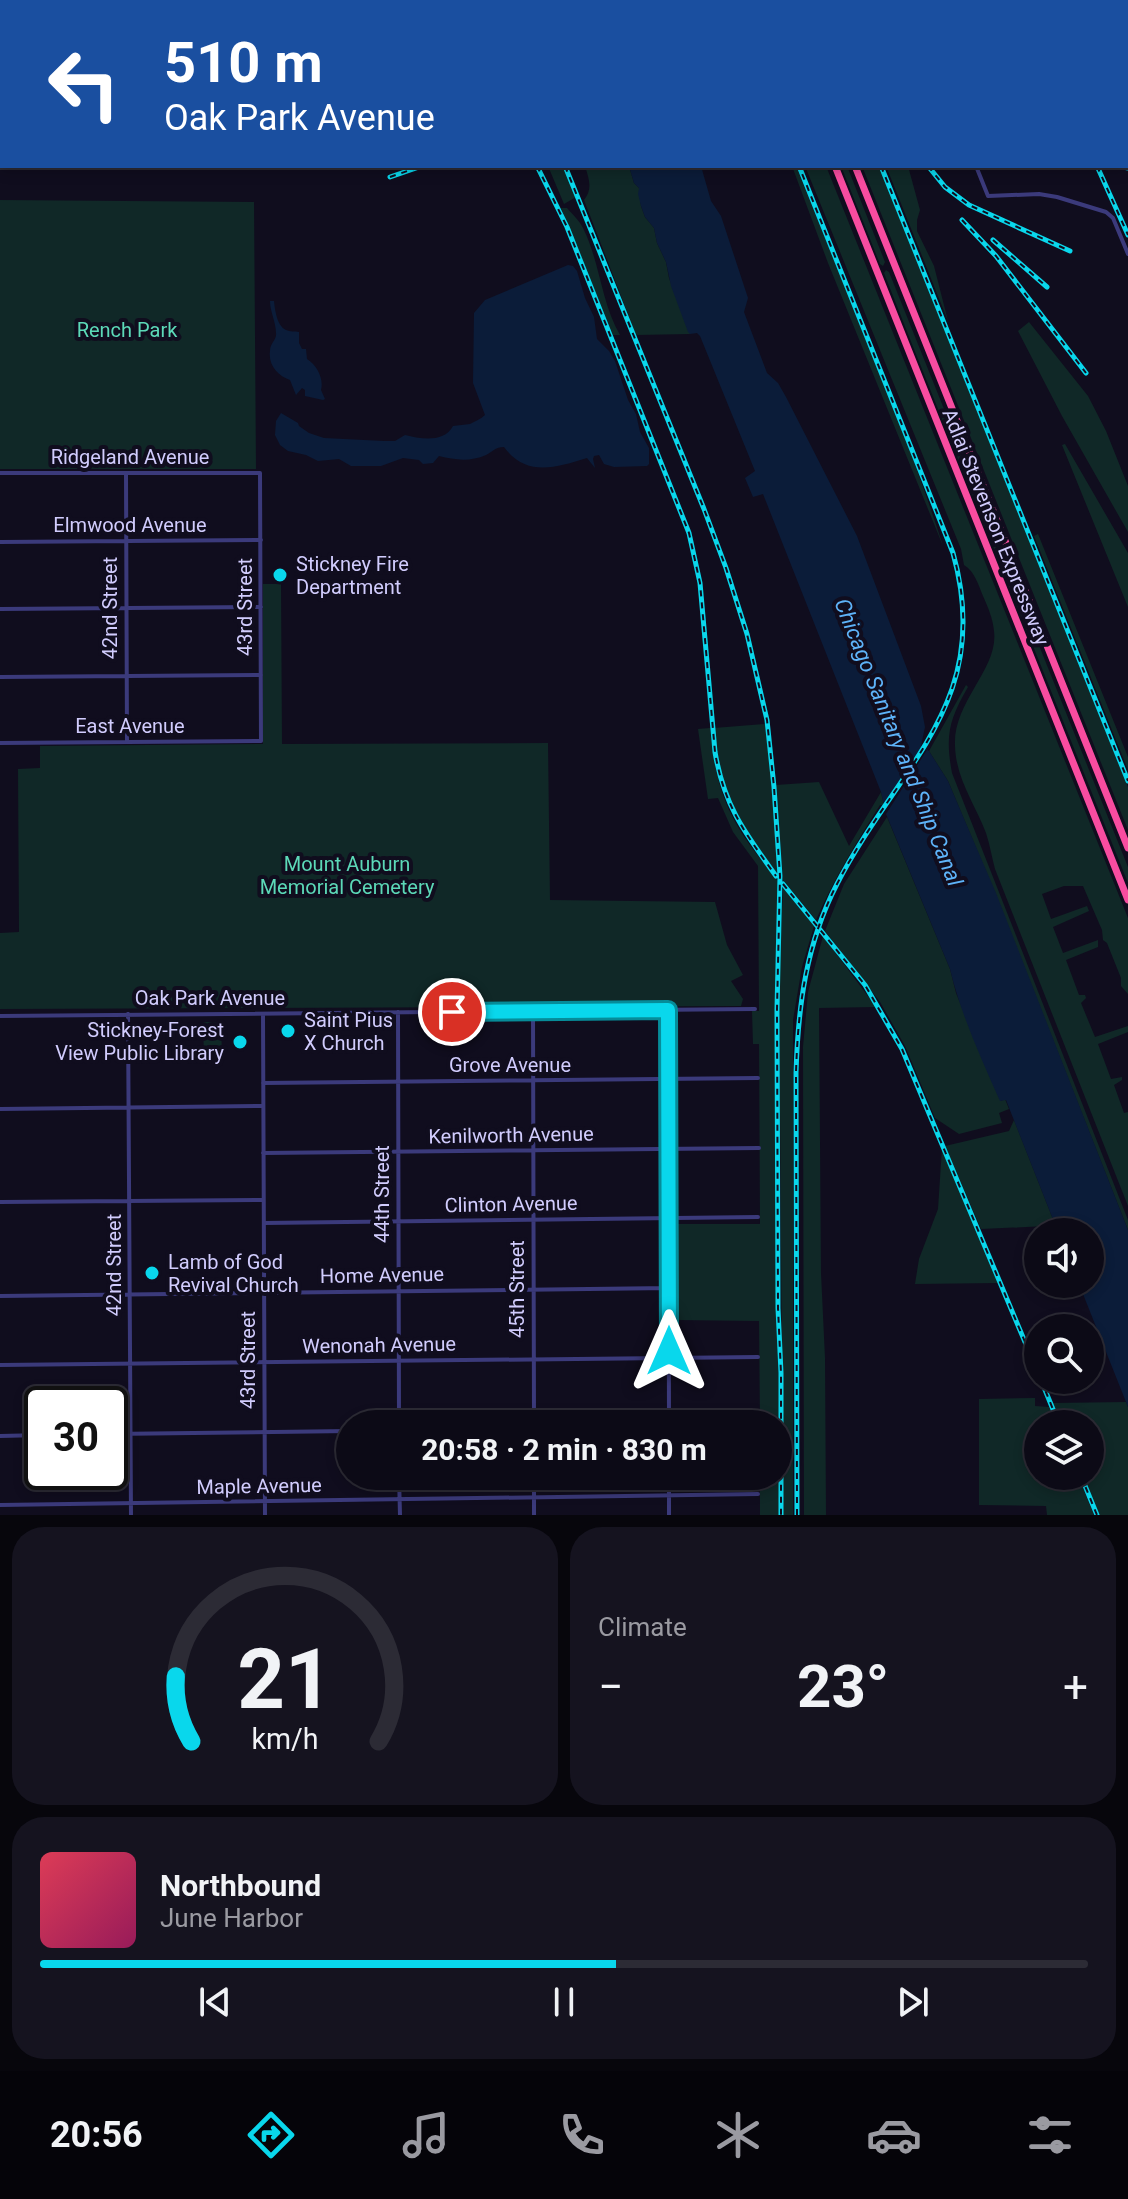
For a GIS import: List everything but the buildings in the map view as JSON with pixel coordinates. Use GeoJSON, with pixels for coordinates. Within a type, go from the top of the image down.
{"type":"FeatureCollection","features":[{"type":"Feature","properties":{"kind":"highway","name":"Adlai Stevenson Expressway"},"geometry":{"type":"LineString","coordinates":[[836,168],[1128,900]]}},
{"type":"Feature","properties":{"kind":"highway","name":"Adlai Stevenson Expressway"},"geometry":{"type":"LineString","coordinates":[[856,168],[1128,848]]}},
{"type":"Feature","properties":{"kind":"street"},"geometry":{"type":"LineString","coordinates":[[977,168],[988,196],[1039,194],[1106,212],[1113,218],[1128,254]]}},
{"type":"Feature","properties":{"kind":"street","name":"Ridgeland Avenue"},"geometry":{"type":"LineString","coordinates":[[0,473],[260,473]]}},
{"type":"Feature","properties":{"kind":"street","name":"42nd Street"},"geometry":{"type":"LineString","coordinates":[[126,473],[127,742]]}},
{"type":"Feature","properties":{"kind":"street","name":"43rd Street"},"geometry":{"type":"LineString","coordinates":[[260,473],[261,741]]}},
{"type":"Feature","properties":{"kind":"street","name":"Elmwood Avenue"},"geometry":{"type":"LineString","coordinates":[[0,542],[261,540]]}},
{"type":"Feature","properties":{"kind":"street"},"geometry":{"type":"LineString","coordinates":[[0,609],[261,607]]}},
{"type":"Feature","properties":{"kind":"street"},"geometry":{"type":"LineString","coordinates":[[0,677],[261,675]]}},
{"type":"Feature","properties":{"kind":"street","name":"East Avenue"},"geometry":{"type":"LineString","coordinates":[[0,743],[261,741]]}},
{"type":"Feature","properties":{"kind":"street","name":"Oak Park Avenue"},"geometry":{"type":"LineString","coordinates":[[0,1016],[755,1009]]}},
{"type":"Feature","properties":{"kind":"street"},"geometry":{"type":"LineString","coordinates":[[668,1010],[669,1410]]}},
{"type":"Feature","properties":{"kind":"street","name":"45th Street"},"geometry":{"type":"LineString","coordinates":[[533,1011],[534,1410]]}},
{"type":"Feature","properties":{"kind":"street","name":"44th Street"},"geometry":{"type":"LineString","coordinates":[[398,1012],[399,1410]]}},
{"type":"Feature","properties":{"kind":"street","name":"42nd Street"},"geometry":{"type":"LineString","coordinates":[[128,1014],[131,1515]]}},
{"type":"Feature","properties":{"kind":"street","name":"43rd Street"},"geometry":{"type":"LineString","coordinates":[[263,1014],[265,1515]]}},
{"type":"Feature","properties":{"kind":"street","name":"Grove Avenue"},"geometry":{"type":"LineString","coordinates":[[263,1083],[758,1078]]}},
{"type":"Feature","properties":{"kind":"street"},"geometry":{"type":"LineString","coordinates":[[0,1109],[263,1106]]}},
{"type":"Feature","properties":{"kind":"street","name":"Kenilworth Avenue"},"geometry":{"type":"LineString","coordinates":[[263,1153],[759,1148]]}},
{"type":"Feature","properties":{"kind":"street"},"geometry":{"type":"LineString","coordinates":[[0,1202],[263,1200]]}},
{"type":"Feature","properties":{"kind":"street","name":"Clinton Avenue"},"geometry":{"type":"LineString","coordinates":[[264,1223],[758,1217]]}},
{"type":"Feature","properties":{"kind":"street","name":"Home Avenue"},"geometry":{"type":"LineString","coordinates":[[0,1296],[669,1288]]}},
{"type":"Feature","properties":{"kind":"street","name":"Wenonah Avenue"},"geometry":{"type":"LineString","coordinates":[[0,1365],[758,1357]]}},
{"type":"Feature","properties":{"kind":"street"},"geometry":{"type":"LineString","coordinates":[[130,1434],[336,1431]]}},
{"type":"Feature","properties":{"kind":"street"},"geometry":{"type":"LineString","coordinates":[[0,1436],[24,1435]]}},
{"type":"Feature","properties":{"kind":"street"},"geometry":{"type":"LineString","coordinates":[[400,1490],[400,1515]]}},
{"type":"Feature","properties":{"kind":"street"},"geometry":{"type":"LineString","coordinates":[[534,1490],[534,1515]]}},
{"type":"Feature","properties":{"kind":"street"},"geometry":{"type":"LineString","coordinates":[[669,1490],[669,1515]]}},
{"type":"Feature","properties":{"kind":"street","name":"Maple Avenue"},"geometry":{"type":"LineString","coordinates":[[0,1505],[758,1494]]}},
{"type":"Feature","properties":{"kind":"green space"},"geometry":{"type":"Polygon","coordinates":[[[549,168],[565,168],[576,197],[564,204],[549,168]]]}},
{"type":"Feature","properties":{"kind":"green space"},"geometry":{"type":"Polygon","coordinates":[[[586,168],[630,168],[639,188],[645,217],[654,228],[690,334],[636,335],[584,200],[589,180],[586,168]]]}},
{"type":"Feature","properties":{"kind":"green space"},"geometry":{"type":"Polygon","coordinates":[[[793,168],[797,168],[873,355],[943,546],[793,168]]]}},
{"type":"Feature","properties":{"kind":"green space"},"geometry":{"type":"Polygon","coordinates":[[[806,168],[827,168],[1128,918],[1128,994],[1121,986],[1121,978],[1083,886],[1064,886],[1042,894],[1051,919],[1087,906],[1089,911],[1053,927],[1063,953],[1098,940],[1098,947],[1066,960],[1079,995],[1085,995],[1081,1003],[1095,1037],[1128,1026],[1128,1032],[1098,1044],[1111,1079],[1122,1077],[1114,1085],[1124,1113],[1128,1112],[1128,1206],[995,869],[986,833],[956,758],[956,730],[961,714],[990,659],[994,645],[991,618],[976,579],[964,565],[961,549],[806,168]]]}},
{"type":"Feature","properties":{"kind":"green space"},"geometry":{"type":"Polygon","coordinates":[[[842,168],[848,168],[885,262],[883,266],[842,168]]]}},
{"type":"Feature","properties":{"kind":"green space"},"geometry":{"type":"Polygon","coordinates":[[[863,168],[880,168],[1128,787],[1128,830],[863,168]]]}},
{"type":"Feature","properties":{"kind":"green space"},"geometry":{"type":"Polygon","coordinates":[[[887,168],[909,168],[920,210],[917,231],[934,266],[948,321],[887,168]]]}},
{"type":"Feature","properties":{"kind":"green space","name":"Rench Park"},"geometry":{"type":"Polygon","coordinates":[[[0,200],[254,202],[256,469],[0,469],[0,200]]]}},
{"type":"Feature","properties":{"kind":"green space"},"geometry":{"type":"Polygon","coordinates":[[[561,208],[567,208],[583,228],[620,335],[613,335],[561,208]]]}},
{"type":"Feature","properties":{"kind":"green space"},"geometry":{"type":"Polygon","coordinates":[[[886,270],[1128,867],[1128,883],[912,344],[884,273],[886,270]]]}},
{"type":"Feature","properties":{"kind":"green space"},"geometry":{"type":"Polygon","coordinates":[[[1029,322],[1088,396],[1106,431],[1128,486],[1128,532],[1018,331],[1029,322]]]}},
{"type":"Feature","properties":{"kind":"green space"},"geometry":{"type":"Polygon","coordinates":[[[1065,444],[1128,553],[1128,607],[1062,445],[1065,444]]]}},
{"type":"Feature","properties":{"kind":"green space"},"geometry":{"type":"Polygon","coordinates":[[[1038,534],[1128,757],[1128,770],[1034,536],[1038,534]]]}},
{"type":"Feature","properties":{"kind":"green space","name":"Mount Auburn Memorial Cemetery"},"geometry":{"type":"Polygon","coordinates":[[[263,584],[281,584],[282,744],[548,743],[550,900],[715,902],[727,945],[743,975],[731,981],[743,999],[741,1006],[0,1009],[0,933],[19,932],[18,769],[40,768],[40,746],[263,744],[263,584]]]}},
{"type":"Feature","properties":{"kind":"green space"},"geometry":{"type":"Polygon","coordinates":[[[966,685],[968,687],[950,728],[952,773],[1128,1220],[1128,1230],[995,893],[948,781],[929,751],[966,685]]]}},
{"type":"Feature","properties":{"kind":"green space"},"geometry":{"type":"Polygon","coordinates":[[[765,724],[778,874],[752,840],[733,807],[720,771],[714,728],[765,724]]]}},
{"type":"Feature","properties":{"kind":"green space"},"geometry":{"type":"Polygon","coordinates":[[[710,728],[717,775],[730,811],[749,844],[778,881],[775,993],[779,1410],[760,1410],[759,1321],[675,1320],[674,1224],[760,1224],[759,1044],[753,1044],[752,1011],[759,1011],[758,866],[733,832],[718,798],[708,799],[698,729],[710,728]]]}},
{"type":"Feature","properties":{"kind":"green space"},"geometry":{"type":"Polygon","coordinates":[[[819,782],[849,846],[881,792],[884,805],[880,805],[854,847],[816,920],[783,880],[776,785],[819,782]]]}},
{"type":"Feature","properties":{"kind":"green space"},"geometry":{"type":"Polygon","coordinates":[[[887,817],[1001,1101],[1005,1099],[1009,1109],[999,1113],[1002,1123],[959,1134],[935,1118],[905,1046],[880,1002],[825,931],[844,884],[887,817]]]}},
{"type":"Feature","properties":{"kind":"green space"},"geometry":{"type":"Polygon","coordinates":[[[783,887],[814,926],[802,967],[793,1020],[793,1515],[783,1515],[783,1490],[792,1490],[792,1410],[782,1410],[779,977],[783,887]]]}},
{"type":"Feature","properties":{"kind":"green space"},"geometry":{"type":"Polygon","coordinates":[[[823,936],[876,1007],[819,1008],[826,1515],[804,1515],[803,1047],[808,992],[823,936]]]}},
{"type":"Feature","properties":{"kind":"green space"},"geometry":{"type":"Polygon","coordinates":[[[203,1022],[221,1022],[222,1057],[204,1058],[203,1022]]]}},
{"type":"Feature","properties":{"kind":"green space"},"geometry":{"type":"Polygon","coordinates":[[[1014,1120],[1052,1218],[1024,1218],[1024,1227],[981,1229],[945,1146],[1009,1131],[1014,1120]]]}},
{"type":"Feature","properties":{"kind":"green space"},"geometry":{"type":"Polygon","coordinates":[[[942,1148],[998,1283],[915,1284],[919,1259],[938,1209],[942,1148]]]}},
{"type":"Feature","properties":{"kind":"green space"},"geometry":{"type":"Polygon","coordinates":[[[1035,1398],[1035,1406],[1049,1407],[1050,1410],[1024,1410],[1024,1490],[1084,1490],[1094,1515],[1047,1515],[1046,1506],[979,1505],[979,1399],[1035,1398]]]}},
{"type":"Feature","properties":{"kind":"green space"},"geometry":{"type":"Polygon","coordinates":[[[1126,1402],[1128,1515],[1099,1515],[1089,1490],[1104,1490],[1104,1410],[1056,1410],[1053,1403],[1126,1402]]]}},
{"type":"Feature","properties":{"kind":"green space"},"geometry":{"type":"Polygon","coordinates":[[[760,1490],[780,1490],[780,1515],[760,1515],[760,1490]]]}},
{"type":"Feature","properties":{"kind":"water","name":"Chicago Sanitary and Ship Canal"},"geometry":{"type":"Polygon","coordinates":[[[630,168],[702,168],[748,298],[744,312],[767,373],[778,383],[786,397],[857,536],[921,706],[925,727],[921,746],[929,751],[948,781],[996,893],[1128,1230],[1128,1407],[1104,1347],[1104,1314],[1091,1314],[1085,1298],[1104,1298],[1104,1218],[1052,1218],[1006,1100],[1000,1101],[966,1020],[950,969],[886,814],[881,792],[763,494],[753,497],[745,478],[755,471],[700,336],[688,332],[654,228],[641,206],[639,188],[630,168]]]}},
{"type":"Feature","properties":{"kind":"water"},"geometry":{"type":"Polygon","coordinates":[[[568,265],[577,271],[594,317],[597,339],[615,361],[636,414],[640,432],[649,448],[647,466],[614,467],[604,464],[599,455],[593,459],[595,468],[587,458],[542,468],[522,463],[504,447],[468,459],[439,456],[433,463],[423,464],[419,460],[403,458],[381,466],[351,466],[339,459],[318,461],[288,451],[280,445],[275,435],[276,421],[281,413],[309,433],[324,438],[384,441],[395,441],[405,435],[438,437],[453,426],[470,424],[482,418],[485,415],[473,383],[474,313],[485,300],[568,265]]]}},
{"type":"Feature","properties":{"kind":"water"},"geometry":{"type":"Polygon","coordinates":[[[270,301],[274,301],[280,325],[288,331],[299,332],[299,343],[302,349],[306,349],[307,359],[319,373],[325,399],[305,396],[302,388],[296,395],[290,380],[272,365],[270,348],[276,333],[270,301]]]}},
{"type":"Feature","properties":{"kind":"pier"},"geometry":{"type":"Polygon","coordinates":[[[922,746],[927,750],[886,814],[881,810],[922,746]]]}},
{"type":"Feature","properties":{"kind":"railway"},"geometry":{"type":"LineString","coordinates":[[390,177],[416,168]]}},
{"type":"Feature","properties":{"kind":"railway"},"geometry":{"type":"LineString","coordinates":[[538,168],[567,227],[689,533],[700,583],[719,771],[737,818],[776,876]]}},
{"type":"Feature","properties":{"kind":"railway"},"geometry":{"type":"LineString","coordinates":[[566,168],[726,568],[747,634],[767,720],[780,876],[777,1009],[781,1515]]}},
{"type":"Feature","properties":{"kind":"railway"},"geometry":{"type":"LineString","coordinates":[[797,1515],[796,1073],[806,976],[818,929],[837,884],[934,730],[951,692],[961,651],[963,605],[953,553],[800,168]]}},
{"type":"Feature","properties":{"kind":"railway"},"geometry":{"type":"LineString","coordinates":[[882,168],[1128,781]]}},
{"type":"Feature","properties":{"kind":"railway"},"geometry":{"type":"LineString","coordinates":[[930,168],[945,187],[969,205],[1070,251]]}},
{"type":"Feature","properties":{"kind":"railway"},"geometry":{"type":"LineString","coordinates":[[1098,168],[1128,235]]}},
{"type":"Feature","properties":{"kind":"railway"},"geometry":{"type":"LineString","coordinates":[[962,220],[996,256],[1086,373]]}},
{"type":"Feature","properties":{"kind":"railway"},"geometry":{"type":"LineString","coordinates":[[993,240],[1047,287]]}},
{"type":"Feature","properties":{"kind":"railway"},"geometry":{"type":"LineString","coordinates":[[783,884],[865,985],[902,1049],[1024,1340]]}},
{"type":"Feature","properties":{"kind":"railway"},"geometry":{"type":"LineString","coordinates":[[1047,1394],[1053,1410]]}},
{"type":"Feature","properties":{"kind":"railway"},"geometry":{"type":"LineString","coordinates":[[1087,1490],[1097,1515]]}},
{"type":"Feature","properties":{"kind":"place","name":"Stickney Fire Department"},"geometry":{"type":"Point","coordinates":[280,575]}},
{"type":"Feature","properties":{"kind":"place","name":"Saint Pius X Church"},"geometry":{"type":"Point","coordinates":[288,1031]}},
{"type":"Feature","properties":{"kind":"place","name":"Stickney-Forest View Public Library"},"geometry":{"type":"Point","coordinates":[240,1042]}},
{"type":"Feature","properties":{"kind":"place","name":"Lamb of God Revival Church"},"geometry":{"type":"Point","coordinates":[152,1273]}},
{"type":"Feature","properties":{"kind":"route"},"geometry":{"type":"LineString","coordinates":[[452,1012],[668,1010],[669,1351]]}}]}
